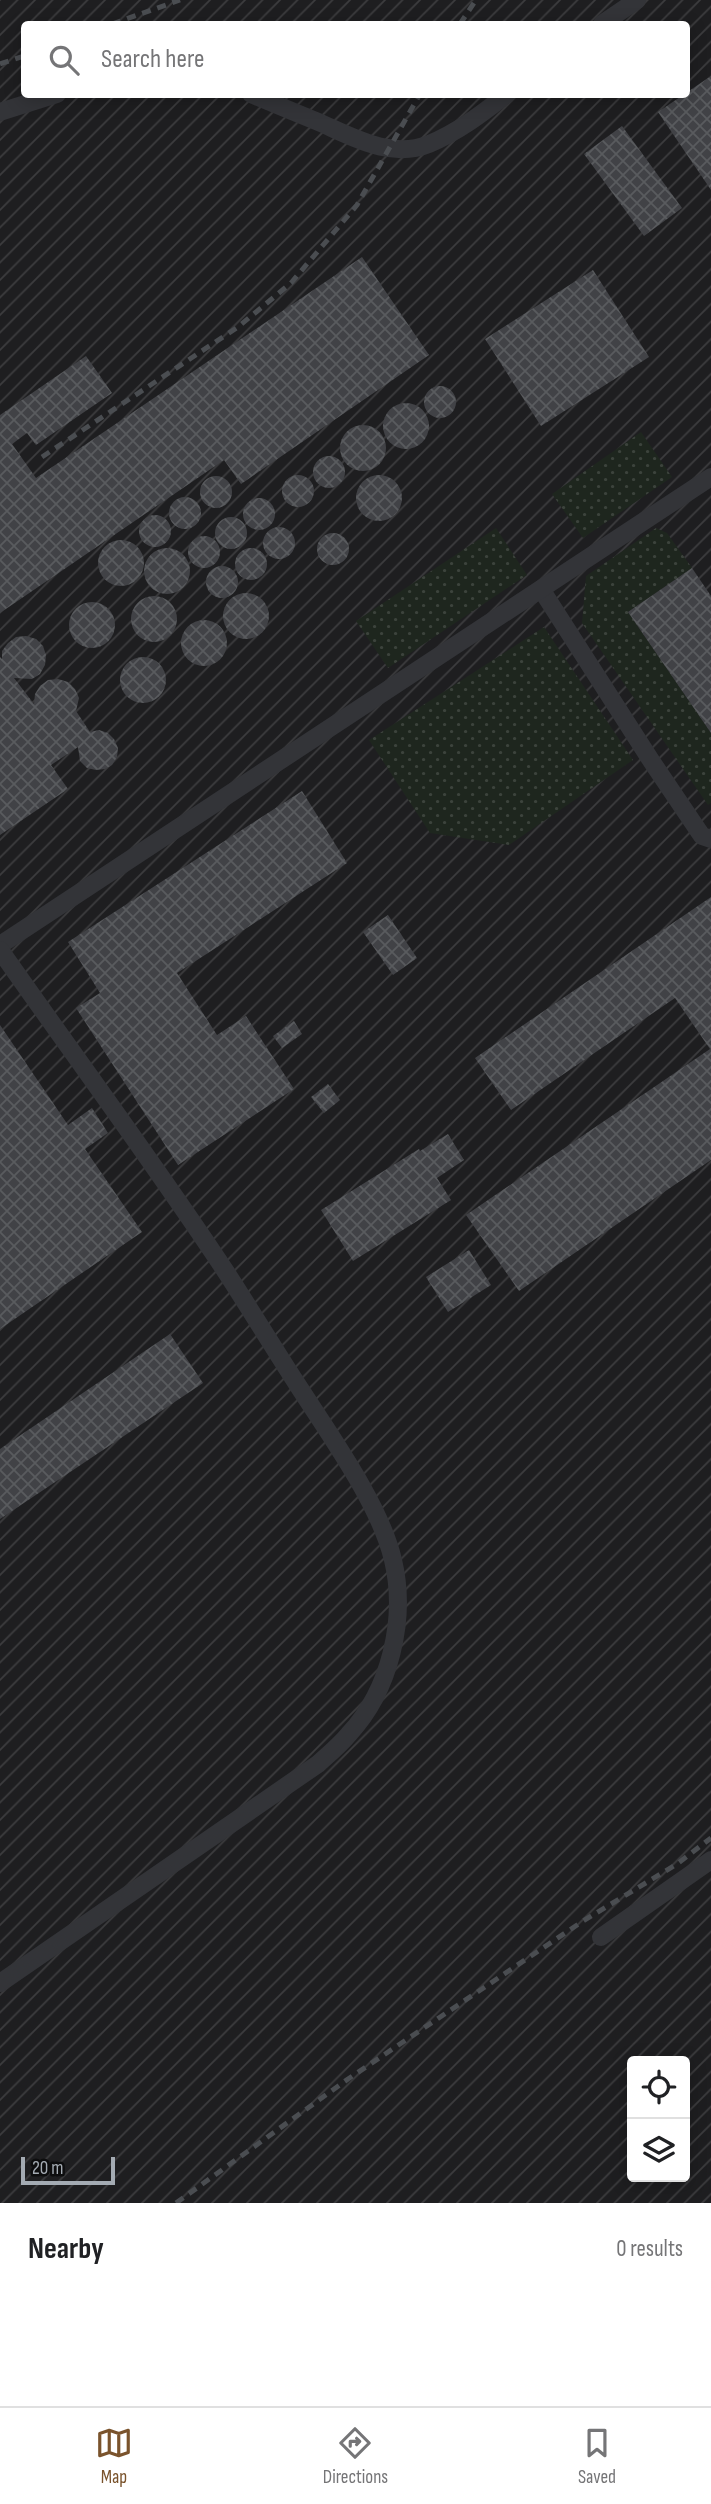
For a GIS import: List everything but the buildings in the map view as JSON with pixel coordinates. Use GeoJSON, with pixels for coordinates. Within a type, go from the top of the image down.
{"type":"FeatureCollection","features":[{"type":"Feature","properties":{"kind":"lane"},"geometry":{"type":"LineString","coordinates":[[606,21],[636,0]]}},
{"type":"Feature","properties":{"kind":"lane"},"geometry":{"type":"LineString","coordinates":[[0,111],[44,98]]}},
{"type":"Feature","properties":{"kind":"lane"},"geometry":{"type":"LineString","coordinates":[[260,98],[366,144],[411,148],[428,145],[467,124],[502,98]]}},
{"type":"Feature","properties":{"kind":"lane"},"geometry":{"type":"LineString","coordinates":[[0,945],[711,477]]}},
{"type":"Feature","properties":{"kind":"lane"},"geometry":{"type":"LineString","coordinates":[[541,589],[652,762],[702,835],[711,839]]}},
{"type":"Feature","properties":{"kind":"lane"},"geometry":{"type":"LineString","coordinates":[[0,950],[225,1271],[321,1422],[375,1512],[393,1560],[397,1595],[395,1636],[386,1670],[371,1705],[350,1734],[318,1763],[0,1983]]}},
{"type":"Feature","properties":{"kind":"lane"},"geometry":{"type":"LineString","coordinates":[[601,1937],[711,1860]]}},
{"type":"Feature","properties":{"kind":"shaded area"},"geometry":{"type":"Polygon","coordinates":[[[0,0],[711,0],[711,2203],[0,2203],[0,0]]]}},
{"type":"Feature","properties":{"kind":"shaded area"},"geometry":{"type":"Polygon","coordinates":[[[641,432],[672,477],[583,538],[552,494],[641,432]]]}},
{"type":"Feature","properties":{"kind":"shaded area"},"geometry":{"type":"Polygon","coordinates":[[[496,528],[527,575],[388,668],[356,621],[496,528]]]}},
{"type":"Feature","properties":{"kind":"shaded area"},"geometry":{"type":"Polygon","coordinates":[[[656,528],[667,533],[692,568],[628,612],[711,733],[711,803],[708,805],[582,623],[586,576],[656,528]]]}},
{"type":"Feature","properties":{"kind":"shaded area"},"geometry":{"type":"Polygon","coordinates":[[[544,627],[633,760],[509,845],[430,833],[369,740],[544,627]]]}},
{"type":"Feature","properties":{"kind":"railway"},"geometry":{"type":"LineString","coordinates":[[120,21],[180,0]]}},
{"type":"Feature","properties":{"kind":"railway"},"geometry":{"type":"LineString","coordinates":[[462,21],[476,0]]}},
{"type":"Feature","properties":{"kind":"railway"},"geometry":{"type":"LineString","coordinates":[[0,64],[21,57]]}},
{"type":"Feature","properties":{"kind":"railway"},"geometry":{"type":"LineString","coordinates":[[42,457],[238,327],[291,283],[357,205],[418,98]]}},
{"type":"Feature","properties":{"kind":"railway"},"geometry":{"type":"LineString","coordinates":[[176,2203],[348,2079],[583,1921],[677,1864],[711,1838]]}}]}
